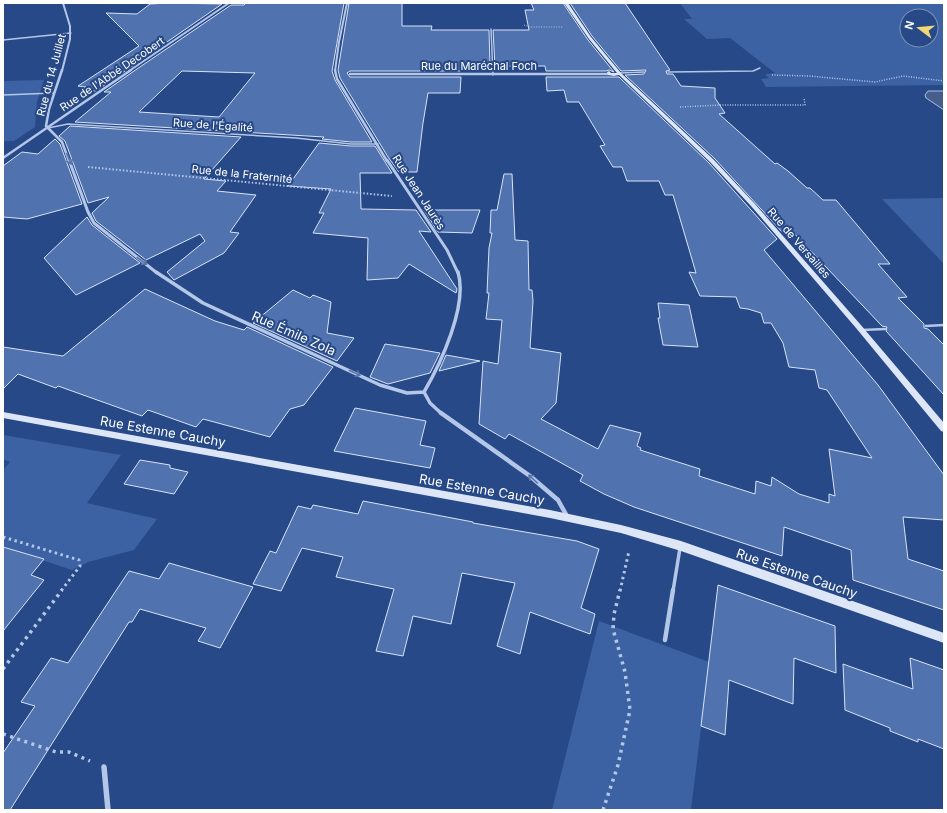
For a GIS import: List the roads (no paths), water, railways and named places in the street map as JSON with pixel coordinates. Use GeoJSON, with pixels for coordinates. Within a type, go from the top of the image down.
{"type":"FeatureCollection","features":[{"type":"Feature","properties":{"kind":"street","name":"Rue du 14 Juillet"},"geometry":{"type":"LineString","coordinates":[[48,128],[47,117],[67,53],[71,33],[67,13],[63,3]]}},
{"type":"Feature","properties":{"kind":"street","name":"Rue de l'Abbé Decobert"},"geometry":{"type":"LineString","coordinates":[[3,158],[229,3]]}},
{"type":"Feature","properties":{"kind":"street","name":"Rue Jean Jaurès"},"geometry":{"type":"LineString","coordinates":[[347,3],[339,42],[336,76],[410,197],[453,261],[460,276],[458,305],[449,338],[438,368],[424,392]]}},
{"type":"Feature","properties":{"kind":"street","name":"Rue de Versailles"},"geometry":{"type":"LineString","coordinates":[[566,3],[581,27],[618,74],[627,80],[732,182],[861,330],[944,429]]}},
{"type":"Feature","properties":{"kind":"street"},"geometry":{"type":"LineString","coordinates":[[609,61],[609,73],[618,74]]}},
{"type":"Feature","properties":{"kind":"street","name":"Rue du Maréchal Foch"},"geometry":{"type":"LineString","coordinates":[[350,74],[493,75],[609,73]]}},
{"type":"Feature","properties":{"kind":"street","name":"Rue Émile Zola"},"geometry":{"type":"LineString","coordinates":[[48,128],[62,142],[88,212],[94,223],[165,279],[186,293],[228,316],[380,385],[407,393],[424,392]]}},
{"type":"Feature","properties":{"kind":"street"},"geometry":{"type":"LineString","coordinates":[[424,392],[430,403],[438,412],[524,472],[558,500],[568,518]]}},
{"type":"Feature","properties":{"kind":"street","name":"Rue Estenne Cauchy"},"geometry":{"type":"LineString","coordinates":[[3,415],[568,518],[621,529],[681,546],[944,638]]}},
{"type":"Feature","properties":{"kind":"street"},"geometry":{"type":"LineString","coordinates":[[104,767],[108,810]]}},
{"type":"Feature","properties":{"kind":"lane"},"geometry":{"type":"LineString","coordinates":[[491,28],[493,75]]}},
{"type":"Feature","properties":{"kind":"lane"},"geometry":{"type":"LineString","coordinates":[[3,40],[71,33]]}},
{"type":"Feature","properties":{"kind":"lane"},"geometry":{"type":"LineString","coordinates":[[668,72],[753,71],[760,68]]}},
{"type":"Feature","properties":{"kind":"lane"},"geometry":{"type":"LineString","coordinates":[[618,74],[644,72]]}},
{"type":"Feature","properties":{"kind":"lane"},"geometry":{"type":"LineString","coordinates":[[3,95],[54,93]]}},
{"type":"Feature","properties":{"kind":"lane","name":"Rue de l'Égalité"},"geometry":{"type":"LineString","coordinates":[[48,128],[68,124],[296,138],[351,144],[378,144]]}},
{"type":"Feature","properties":{"kind":"lane"},"geometry":{"type":"LineString","coordinates":[[926,326],[944,325]]}},
{"type":"Feature","properties":{"kind":"lane"},"geometry":{"type":"LineString","coordinates":[[861,330],[885,330]]}},
{"type":"Feature","properties":{"kind":"lane"},"geometry":{"type":"LineString","coordinates":[[665,640],[681,546]]}}]}
